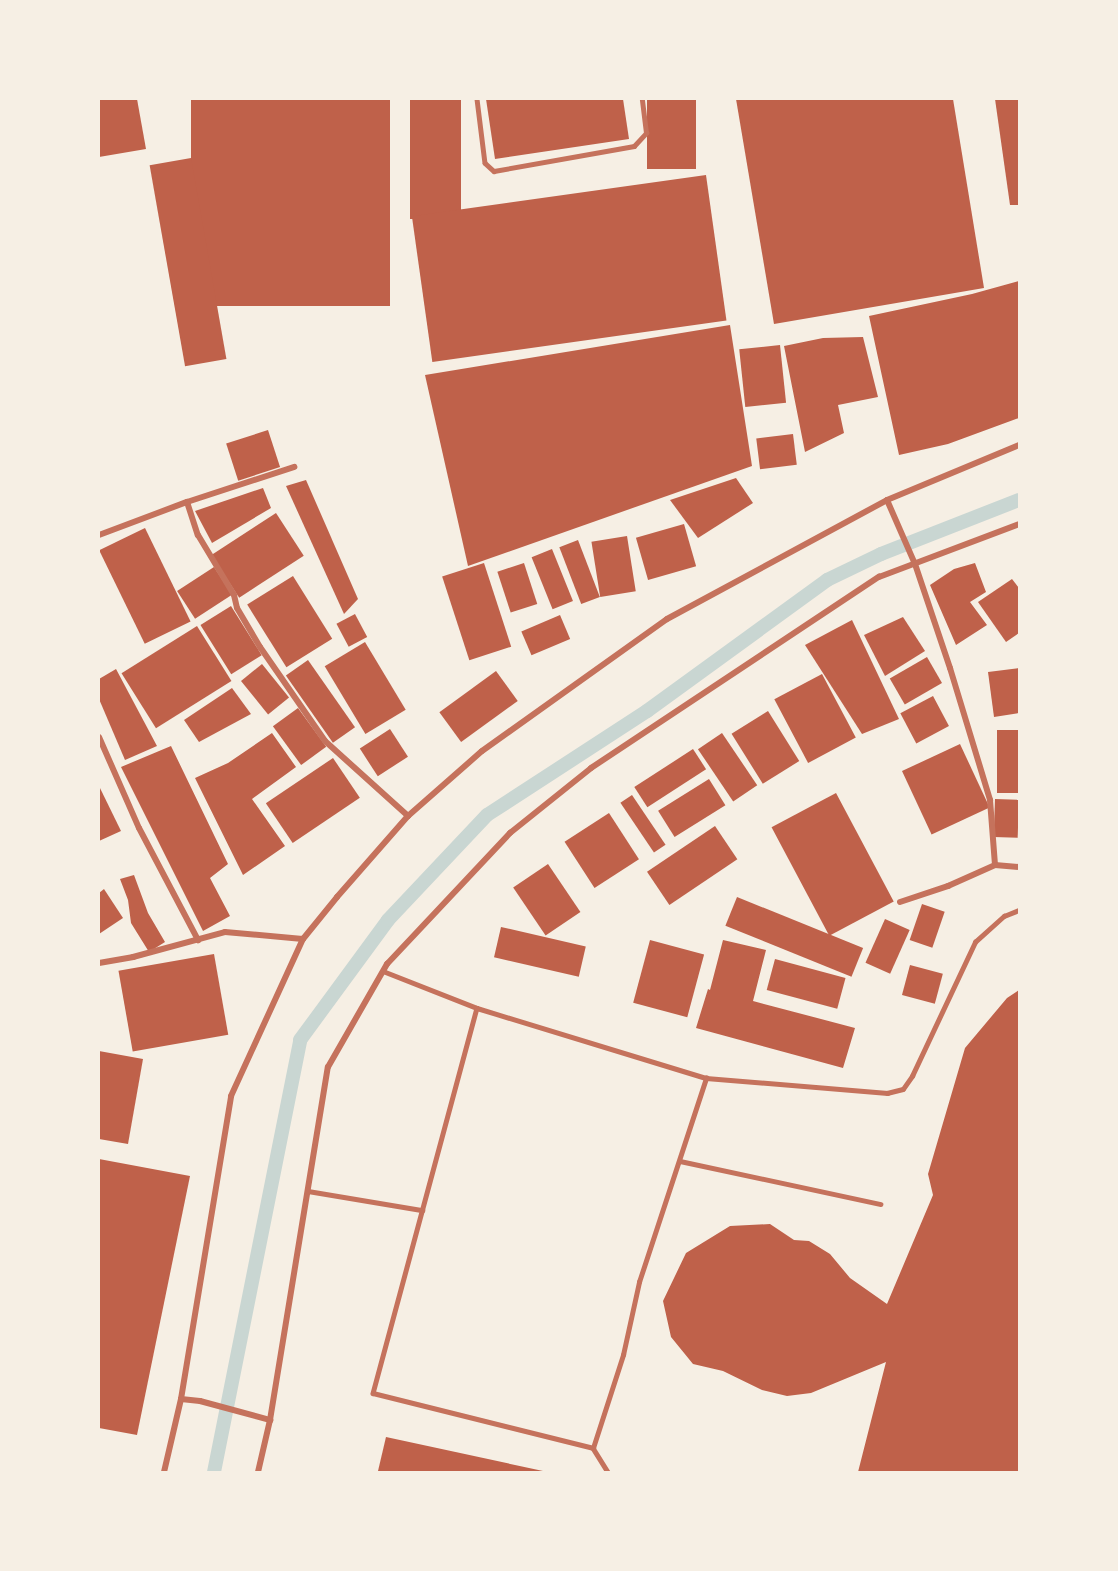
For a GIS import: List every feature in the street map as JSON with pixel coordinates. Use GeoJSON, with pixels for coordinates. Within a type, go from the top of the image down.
{"type":"FeatureCollection","features":[{"type":"Feature","properties":{"kind":"street"},"geometry":{"type":"LineString","coordinates":[[164,1472],[181,1399],[231,1096],[303,939],[408,816],[482,751],[667,619],[887,500],[1019,445]]}},
{"type":"Feature","properties":{"kind":"street"},"geometry":{"type":"LineString","coordinates":[[99,535],[187,502],[294,467]]}},
{"type":"Feature","properties":{"kind":"street"},"geometry":{"type":"LineString","coordinates":[[887,500],[915,564],[950,668],[990,800],[994,865]]}},
{"type":"Feature","properties":{"kind":"street"},"geometry":{"type":"LineString","coordinates":[[187,502],[198,535],[234,595],[243,617],[319,732],[350,765],[408,816]]}},
{"type":"Feature","properties":{"kind":"street"},"geometry":{"type":"LineString","coordinates":[[258,1472],[270,1420],[328,1067],[383,971],[425,921],[510,833],[591,768],[879,577],[1019,524]]}},
{"type":"Feature","properties":{"kind":"street"},"geometry":{"type":"LineString","coordinates":[[99,736],[139,828],[198,940]]}},
{"type":"Feature","properties":{"kind":"street"},"geometry":{"type":"LineString","coordinates":[[900,902],[948,886],[994,865],[1019,867]]}},
{"type":"Feature","properties":{"kind":"street"},"geometry":{"type":"LineString","coordinates":[[99,963],[225,932],[303,939]]}},
{"type":"Feature","properties":{"kind":"street"},"geometry":{"type":"LineString","coordinates":[[181,1399],[200,1401],[270,1420]]}},
{"type":"Feature","properties":{"kind":"lane"},"geometry":{"type":"LineString","coordinates":[[477,99],[484,163],[494,171],[634,146],[646,133],[642,99]]}},
{"type":"Feature","properties":{"kind":"lane"},"geometry":{"type":"LineString","coordinates":[[383,971],[477,1008],[706,1078],[887,1093],[903,1089],[912,1076],[975,942],[1004,916],[1019,910]]}},
{"type":"Feature","properties":{"kind":"lane"},"geometry":{"type":"LineString","coordinates":[[477,1008],[373,1393],[593,1448],[608,1472]]}},
{"type":"Feature","properties":{"kind":"lane"},"geometry":{"type":"LineString","coordinates":[[593,1448],[623,1355],[639,1282],[706,1078]]}},
{"type":"Feature","properties":{"kind":"lane"},"geometry":{"type":"LineString","coordinates":[[680,1161],[880,1204]]}},
{"type":"Feature","properties":{"kind":"lane"},"geometry":{"type":"LineString","coordinates":[[308,1191],[422,1210]]}},
{"type":"Feature","properties":{"kind":"building"},"geometry":{"type":"Polygon","coordinates":[[[99,99],[137,99],[146,149],[99,157],[99,99]]]}},
{"type":"Feature","properties":{"kind":"building"},"geometry":{"type":"Polygon","coordinates":[[[191,99],[390,99],[390,306],[191,306],[191,99]]]}},
{"type":"Feature","properties":{"kind":"building"},"geometry":{"type":"Polygon","coordinates":[[[410,99],[461,99],[461,219],[410,219],[410,99]]]}},
{"type":"Feature","properties":{"kind":"building"},"geometry":{"type":"Polygon","coordinates":[[[486,99],[623,99],[629,139],[495,159],[486,99]]]}},
{"type":"Feature","properties":{"kind":"building"},"geometry":{"type":"Polygon","coordinates":[[[647,99],[696,99],[696,169],[647,169],[647,99]]]}},
{"type":"Feature","properties":{"kind":"building"},"geometry":{"type":"Polygon","coordinates":[[[736,99],[953,99],[984,288],[774,324],[736,99]]]}},
{"type":"Feature","properties":{"kind":"building"},"geometry":{"type":"Polygon","coordinates":[[[995,99],[1019,99],[1019,205],[1010,205],[995,99]]]}},
{"type":"Feature","properties":{"kind":"building"},"geometry":{"type":"Polygon","coordinates":[[[191,158],[226,359],[185,366],[150,165],[191,158]]]}},
{"type":"Feature","properties":{"kind":"building"},"geometry":{"type":"Polygon","coordinates":[[[706,175],[726,321],[432,362],[412,216],[706,175]]]}},
{"type":"Feature","properties":{"kind":"building"},"geometry":{"type":"Polygon","coordinates":[[[1019,281],[1019,418],[948,444],[899,455],[869,316],[972,294],[1019,281]]]}},
{"type":"Feature","properties":{"kind":"building"},"geometry":{"type":"Polygon","coordinates":[[[730,325],[752,466],[468,566],[425,375],[730,325]]]}},
{"type":"Feature","properties":{"kind":"building"},"geometry":{"type":"Polygon","coordinates":[[[863,337],[878,397],[838,405],[844,433],[805,452],[784,346],[823,338],[863,337]]]}},
{"type":"Feature","properties":{"kind":"building"},"geometry":{"type":"Polygon","coordinates":[[[780,345],[786,403],[745,407],[739,349],[780,345]]]}},
{"type":"Feature","properties":{"kind":"building"},"geometry":{"type":"Polygon","coordinates":[[[268,430],[280,467],[238,481],[226,444],[268,430]]]}},
{"type":"Feature","properties":{"kind":"building"},"geometry":{"type":"Polygon","coordinates":[[[793,434],[797,465],[760,469],[756,439],[793,434]]]}},
{"type":"Feature","properties":{"kind":"building"},"geometry":{"type":"Polygon","coordinates":[[[736,478],[753,503],[698,538],[670,500],[736,478]]]}},
{"type":"Feature","properties":{"kind":"building"},"geometry":{"type":"Polygon","coordinates":[[[306,480],[358,599],[344,614],[286,486],[306,480]]]}},
{"type":"Feature","properties":{"kind":"building"},"geometry":{"type":"Polygon","coordinates":[[[263,488],[271,508],[212,543],[195,511],[263,488]]]}},
{"type":"Feature","properties":{"kind":"building"},"geometry":{"type":"Polygon","coordinates":[[[276,513],[304,556],[239,598],[211,555],[276,513]]]}},
{"type":"Feature","properties":{"kind":"building"},"geometry":{"type":"Polygon","coordinates":[[[684,524],[696,566],[648,580],[636,538],[684,524]]]}},
{"type":"Feature","properties":{"kind":"building"},"geometry":{"type":"Polygon","coordinates":[[[145,528],[191,621],[145,644],[99,550],[145,528]]]}},
{"type":"Feature","properties":{"kind":"building"},"geometry":{"type":"Polygon","coordinates":[[[627,536],[636,591],[600,597],[591,542],[627,536]]]}},
{"type":"Feature","properties":{"kind":"building"},"geometry":{"type":"Polygon","coordinates":[[[578,540],[600,597],[581,604],[559,547],[578,540]]]}},
{"type":"Feature","properties":{"kind":"building"},"geometry":{"type":"Polygon","coordinates":[[[552,549],[573,601],[553,609],[532,557],[552,549]]]}},
{"type":"Feature","properties":{"kind":"building"},"geometry":{"type":"Polygon","coordinates":[[[484,563],[511,647],[469,660],[442,577],[484,563]]]}},
{"type":"Feature","properties":{"kind":"building"},"geometry":{"type":"Polygon","coordinates":[[[524,563],[537,604],[511,613],[497,572],[524,563]]]}},
{"type":"Feature","properties":{"kind":"building"},"geometry":{"type":"Polygon","coordinates":[[[975,563],[986,592],[970,602],[987,625],[956,645],[930,585],[954,569],[975,563]]]}},
{"type":"Feature","properties":{"kind":"building"},"geometry":{"type":"Polygon","coordinates":[[[214,567],[232,595],[195,619],[177,591],[214,567]]]}},
{"type":"Feature","properties":{"kind":"building"},"geometry":{"type":"Polygon","coordinates":[[[293,576],[332,639],[286,667],[247,605],[293,576]]]}},
{"type":"Feature","properties":{"kind":"building"},"geometry":{"type":"Polygon","coordinates":[[[1012,579],[1019,588],[1019,633],[1006,642],[978,602],[1012,579]]]}},
{"type":"Feature","properties":{"kind":"building"},"geometry":{"type":"Polygon","coordinates":[[[231,606],[262,655],[231,674],[200,625],[231,606]]]}},
{"type":"Feature","properties":{"kind":"building"},"geometry":{"type":"Polygon","coordinates":[[[355,614],[367,637],[349,647],[336,624],[355,614]]]}},
{"type":"Feature","properties":{"kind":"building"},"geometry":{"type":"Polygon","coordinates":[[[560,615],[570,639],[531,655],[521,631],[560,615]]]}},
{"type":"Feature","properties":{"kind":"building"},"geometry":{"type":"Polygon","coordinates":[[[903,617],[925,651],[885,676],[864,635],[903,617]]]}},
{"type":"Feature","properties":{"kind":"building"},"geometry":{"type":"Polygon","coordinates":[[[852,620],[899,719],[862,734],[805,645],[852,620]]]}},
{"type":"Feature","properties":{"kind":"building"},"geometry":{"type":"Polygon","coordinates":[[[197,626],[231,681],[156,728],[122,673],[197,626]]]}},
{"type":"Feature","properties":{"kind":"building"},"geometry":{"type":"Polygon","coordinates":[[[365,642],[406,710],[365,734],[325,666],[365,642]]]}},
{"type":"Feature","properties":{"kind":"building"},"geometry":{"type":"Polygon","coordinates":[[[927,657],[942,683],[905,704],[890,678],[927,657]]]}},
{"type":"Feature","properties":{"kind":"building"},"geometry":{"type":"Polygon","coordinates":[[[308,660],[355,727],[333,743],[286,675],[308,660]]]}},
{"type":"Feature","properties":{"kind":"building"},"geometry":{"type":"Polygon","coordinates":[[[262,664],[289,697],[268,714],[241,681],[262,664]]]}},
{"type":"Feature","properties":{"kind":"building"},"geometry":{"type":"Polygon","coordinates":[[[1019,668],[1019,713],[994,717],[988,672],[1019,668]]]}},
{"type":"Feature","properties":{"kind":"building"},"geometry":{"type":"Polygon","coordinates":[[[116,669],[157,746],[125,760],[99,699],[99,679],[116,669]]]}},
{"type":"Feature","properties":{"kind":"building"},"geometry":{"type":"Polygon","coordinates":[[[496,671],[518,701],[461,742],[439,712],[496,671]]]}},
{"type":"Feature","properties":{"kind":"building"},"geometry":{"type":"Polygon","coordinates":[[[822,674],[856,738],[808,763],[774,699],[822,674]]]}},
{"type":"Feature","properties":{"kind":"building"},"geometry":{"type":"Polygon","coordinates":[[[232,688],[251,714],[199,742],[184,720],[232,688]]]}},
{"type":"Feature","properties":{"kind":"building"},"geometry":{"type":"Polygon","coordinates":[[[933,696],[949,726],[916,743],[900,713],[933,696]]]}},
{"type":"Feature","properties":{"kind":"building"},"geometry":{"type":"Polygon","coordinates":[[[298,708],[326,747],[301,765],[273,726],[298,708]]]}},
{"type":"Feature","properties":{"kind":"building"},"geometry":{"type":"Polygon","coordinates":[[[768,711],[799,761],[763,784],[732,734],[768,711]]]}},
{"type":"Feature","properties":{"kind":"building"},"geometry":{"type":"Polygon","coordinates":[[[390,729],[408,757],[378,776],[360,749],[390,729]]]}},
{"type":"Feature","properties":{"kind":"building"},"geometry":{"type":"Polygon","coordinates":[[[997,730],[1019,730],[1019,793],[997,793],[997,730]]]}},
{"type":"Feature","properties":{"kind":"building"},"geometry":{"type":"Polygon","coordinates":[[[272,733],[296,767],[252,799],[285,846],[243,875],[195,778],[228,763],[272,733]]]}},
{"type":"Feature","properties":{"kind":"building"},"geometry":{"type":"Polygon","coordinates":[[[722,733],[757,785],[733,801],[698,749],[722,733]]]}},
{"type":"Feature","properties":{"kind":"building"},"geometry":{"type":"Polygon","coordinates":[[[960,744],[990,807],[932,834],[902,771],[960,744]]]}},
{"type":"Feature","properties":{"kind":"building"},"geometry":{"type":"Polygon","coordinates":[[[171,746],[228,864],[210,878],[230,916],[203,931],[121,767],[171,746]]]}},
{"type":"Feature","properties":{"kind":"building"},"geometry":{"type":"Polygon","coordinates":[[[693,749],[706,769],[647,807],[634,787],[693,749]]]}},
{"type":"Feature","properties":{"kind":"building"},"geometry":{"type":"Polygon","coordinates":[[[333,758],[360,798],[293,843],[266,803],[333,758]]]}},
{"type":"Feature","properties":{"kind":"building"},"geometry":{"type":"Polygon","coordinates":[[[709,779],[725,805],[675,837],[658,811],[709,779]]]}},
{"type":"Feature","properties":{"kind":"building"},"geometry":{"type":"Polygon","coordinates":[[[99,786],[121,831],[99,841],[99,786]]]}},
{"type":"Feature","properties":{"kind":"building"},"geometry":{"type":"Polygon","coordinates":[[[836,793],[894,902],[829,936],[772,827],[836,793]]]}},
{"type":"Feature","properties":{"kind":"building"},"geometry":{"type":"Polygon","coordinates":[[[632,795],[666,845],[654,853],[620,803],[632,795]]]}},
{"type":"Feature","properties":{"kind":"building"},"geometry":{"type":"Polygon","coordinates":[[[995,799],[1019,800],[1018,838],[994,837],[995,799]]]}},
{"type":"Feature","properties":{"kind":"building"},"geometry":{"type":"Polygon","coordinates":[[[609,813],[639,859],[595,888],[565,842],[609,813]]]}},
{"type":"Feature","properties":{"kind":"building"},"geometry":{"type":"Polygon","coordinates":[[[715,826],[737,859],[669,905],[647,872],[715,826]]]}},
{"type":"Feature","properties":{"kind":"building"},"geometry":{"type":"Polygon","coordinates":[[[548,864],[580,912],[546,936],[513,887],[548,864]]]}},
{"type":"Feature","properties":{"kind":"building"},"geometry":{"type":"Polygon","coordinates":[[[134,875],[148,913],[165,942],[149,952],[131,923],[128,900],[120,879],[134,875]]]}},
{"type":"Feature","properties":{"kind":"building"},"geometry":{"type":"Polygon","coordinates":[[[104,889],[123,918],[99,934],[99,893],[104,889]]]}},
{"type":"Feature","properties":{"kind":"building"},"geometry":{"type":"Polygon","coordinates":[[[737,897],[863,948],[851,977],[725,926],[737,897]]]}},
{"type":"Feature","properties":{"kind":"building"},"geometry":{"type":"Polygon","coordinates":[[[922,904],[945,912],[932,948],[910,940],[922,904]]]}},
{"type":"Feature","properties":{"kind":"building"},"geometry":{"type":"Polygon","coordinates":[[[885,919],[910,930],[890,974],[865,963],[885,919]]]}},
{"type":"Feature","properties":{"kind":"building"},"geometry":{"type":"Polygon","coordinates":[[[501,927],[586,947],[579,977],[494,957],[501,927]]]}},
{"type":"Feature","properties":{"kind":"building"},"geometry":{"type":"Polygon","coordinates":[[[650,940],[704,954],[687,1017],[633,1003],[650,940]]]}},
{"type":"Feature","properties":{"kind":"building"},"geometry":{"type":"Polygon","coordinates":[[[723,940],[766,950],[753,1001],[855,1028],[843,1068],[696,1028],[708,989],[710,990],[723,940]]]}},
{"type":"Feature","properties":{"kind":"building"},"geometry":{"type":"Polygon","coordinates":[[[214,954],[228,1035],[133,1052],[118,971],[214,954]]]}},
{"type":"Feature","properties":{"kind":"building"},"geometry":{"type":"Polygon","coordinates":[[[775,959],[846,978],[837,1009],[767,990],[775,959]]]}},
{"type":"Feature","properties":{"kind":"building"},"geometry":{"type":"Polygon","coordinates":[[[910,965],[943,974],[935,1004],[902,995],[910,965]]]}},
{"type":"Feature","properties":{"kind":"building"},"geometry":{"type":"Polygon","coordinates":[[[1019,990],[1019,1472],[858,1472],[886,1362],[811,1393],[787,1396],[762,1390],[723,1371],[693,1364],[671,1337],[663,1301],[686,1253],[730,1226],[770,1224],[794,1240],[809,1241],[830,1254],[850,1278],[887,1304],[933,1195],[928,1174],[965,1048],[1007,998],[1019,990]]]}},
{"type":"Feature","properties":{"kind":"building"},"geometry":{"type":"Polygon","coordinates":[[[99,1051],[143,1059],[128,1144],[99,1139],[99,1051]]]}},
{"type":"Feature","properties":{"kind":"building"},"geometry":{"type":"Polygon","coordinates":[[[99,1159],[190,1176],[137,1435],[99,1428],[99,1159]]]}},
{"type":"Feature","properties":{"kind":"building"},"geometry":{"type":"Polygon","coordinates":[[[386,1437],[543,1471],[543,1472],[378,1471],[386,1437]]]}},
{"type":"Feature","properties":{"kind":"waterway"},"geometry":{"type":"LineString","coordinates":[[214,1472],[300,1040],[388,920],[487,815],[647,711],[827,580],[881,554],[1019,500]]}}]}
